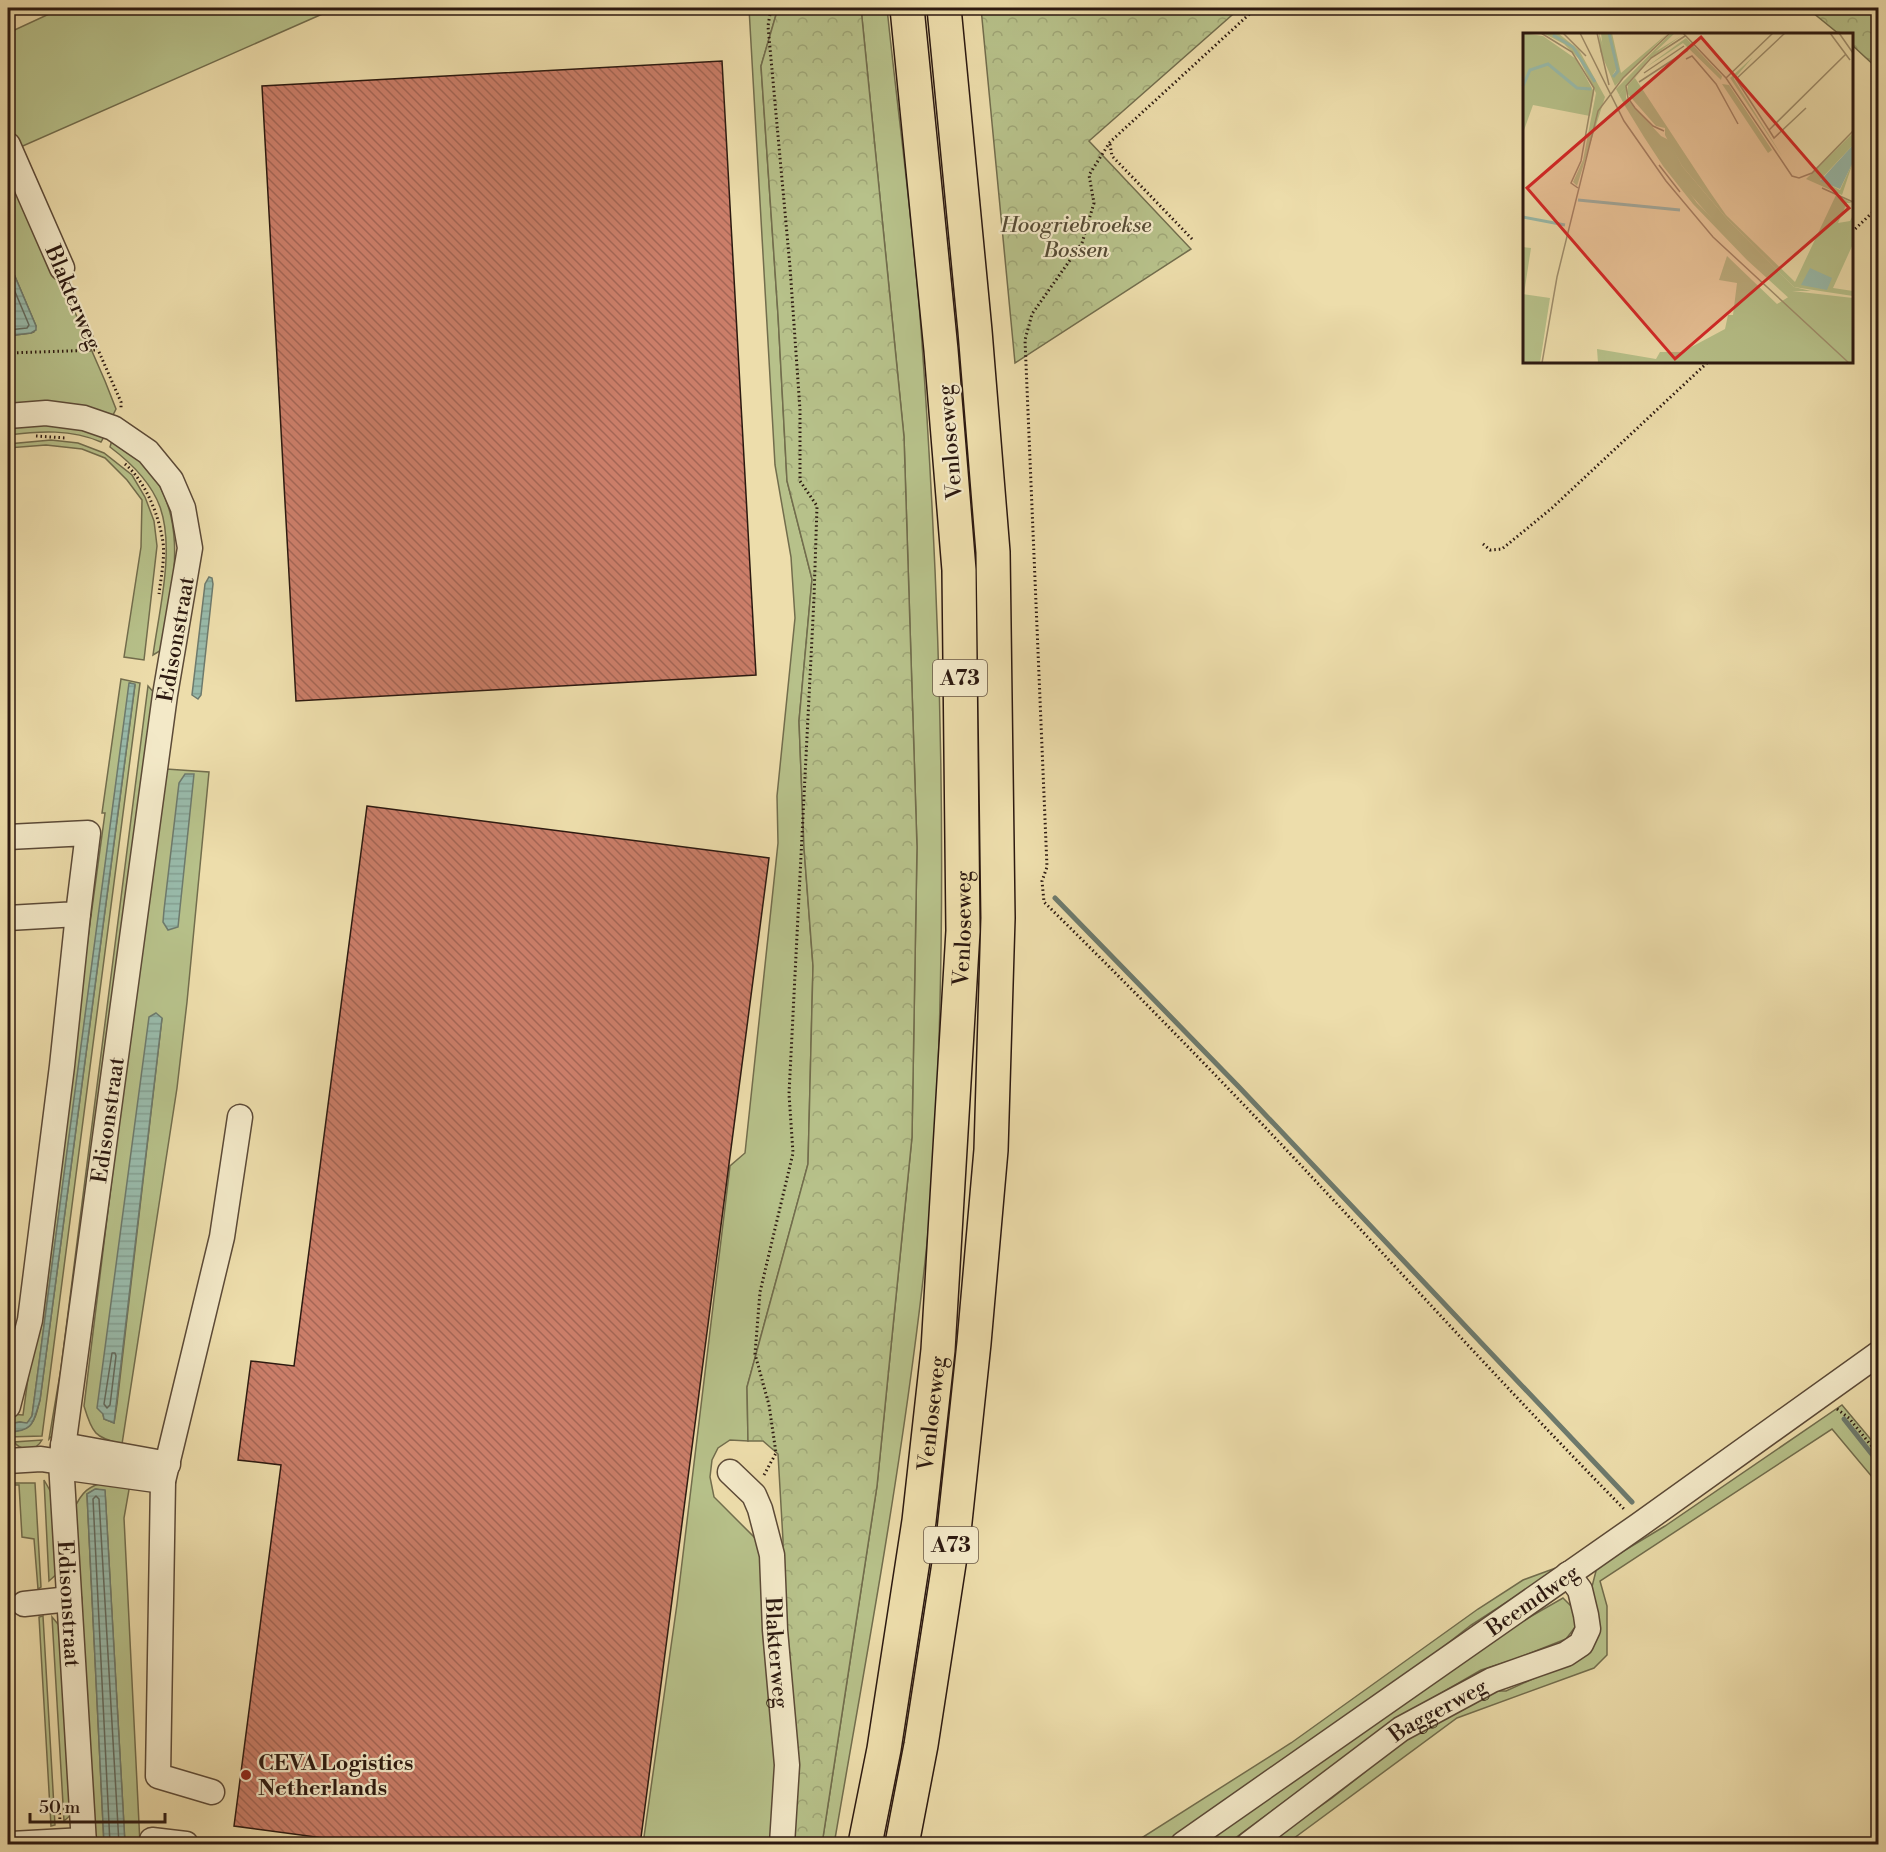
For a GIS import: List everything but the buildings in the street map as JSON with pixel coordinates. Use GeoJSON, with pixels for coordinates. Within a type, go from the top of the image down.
{"type":"FeatureCollection","features":[{"type":"Feature","properties":{"kind":"highway","name":"Venloseweg"},"geometry":{"type":"LineString","coordinates":[[865,1845],[884,1749],[917,1532],[935,1373],[963,931],[959,570],[941,350],[907,8]]}},
{"type":"Feature","properties":{"kind":"highway","name":"Venloseweg"},"geometry":{"type":"LineString","coordinates":[[902,1845],[921,1745],[954,1531],[974,1343],[991,1150],[998,918],[993,552],[971,284],[944,8]]}},
{"type":"Feature","properties":{"kind":"street","name":"Blakterweg"},"geometry":{"type":"LineString","coordinates":[[8,145],[62,268]]}},
{"type":"Feature","properties":{"kind":"street","name":"Edisonstraat"},"geometry":{"type":"LineString","coordinates":[[8,416],[55,414],[84,418],[113,428],[148,452],[171,480],[183,508],[190,548],[165,695],[62,1458],[84,1842]]}},
{"type":"Feature","properties":{"kind":"street"},"geometry":{"type":"LineString","coordinates":[[8,837],[88,833],[30,1320],[8,1406]]}},
{"type":"Feature","properties":{"kind":"street"},"geometry":{"type":"LineString","coordinates":[[8,918],[78,914]]}},
{"type":"Feature","properties":{"kind":"street"},"geometry":{"type":"LineString","coordinates":[[212,1792],[158,1776],[165,1472],[222,1237],[240,1117]]}},
{"type":"Feature","properties":{"kind":"street","name":"Beemdweg"},"geometry":{"type":"LineString","coordinates":[[1183,1845],[1878,1354]]}},
{"type":"Feature","properties":{"kind":"street"},"geometry":{"type":"LineString","coordinates":[[8,1461],[62,1458],[165,1472]]}},
{"type":"Feature","properties":{"kind":"street","name":"Blakterweg"},"geometry":{"type":"LineString","coordinates":[[730,1472],[754,1495],[772,1555],[775,1630],[787,1765],[782,1845]]}},
{"type":"Feature","properties":{"kind":"street","name":"Baggerweg"},"geometry":{"type":"LineString","coordinates":[[1249,1845],[1401,1729],[1492,1680],[1566,1653],[1581,1644],[1588,1629],[1586,1615],[1580,1590],[1568,1574]]}},
{"type":"Feature","properties":{"kind":"street"},"geometry":{"type":"LineString","coordinates":[[24,1604],[69,1599]]}},
{"type":"Feature","properties":{"kind":"street"},"geometry":{"type":"LineString","coordinates":[[152,1840],[186,1845]]}},
{"type":"Feature","properties":{"kind":"street"},"geometry":{"type":"LineString","coordinates":[[11,1845],[84,1842]]}},
{"type":"Feature","properties":{"kind":"path"},"geometry":{"type":"LineString","coordinates":[[754,1495],[776,1453],[769,1405],[755,1354],[760,1292],[793,1153],[789,1094],[817,506],[800,481],[800,410],[790,267],[768,26],[771,8]]}},
{"type":"Feature","properties":{"kind":"path"},"geometry":{"type":"LineString","coordinates":[[1256,8],[1110,142],[1089,175],[1094,203],[1082,243],[1032,314],[1025,340],[1047,867],[1042,881],[1044,902],[1264,1126],[1638,1525]]}},
{"type":"Feature","properties":{"kind":"path"},"geometry":{"type":"LineString","coordinates":[[1110,142],[1112,156],[1193,240]]}},
{"type":"Feature","properties":{"kind":"path"},"geometry":{"type":"LineString","coordinates":[[1853,230],[1878,207]]}},
{"type":"Feature","properties":{"kind":"path","name":"Blakterweg"},"geometry":{"type":"LineString","coordinates":[[62,268],[122,402],[121,414],[113,428]]}},
{"type":"Feature","properties":{"kind":"path"},"geometry":{"type":"LineString","coordinates":[[8,353],[97,350]]}},
{"type":"Feature","properties":{"kind":"path"},"geometry":{"type":"LineString","coordinates":[[1483,544],[1490,550],[1502,549],[1552,508],[1707,363]]}},
{"type":"Feature","properties":{"kind":"path"},"geometry":{"type":"LineString","coordinates":[[33,436],[66,438]]}},
{"type":"Feature","properties":{"kind":"path"},"geometry":{"type":"LineString","coordinates":[[1820,1395],[1849,1418],[1878,1454]]}},
{"type":"Feature","properties":{"kind":"green space"},"geometry":{"type":"Polygon","coordinates":[[[62,8],[336,8],[16,149],[8,130],[8,33],[62,8]]]}},
{"type":"Feature","properties":{"kind":"green space"},"geometry":{"type":"Polygon","coordinates":[[[749,8],[778,8],[761,66],[787,481],[812,579],[799,721],[804,848],[813,966],[808,1164],[747,1387],[748,1441],[730,1440],[718,1448],[712,1460],[710,1477],[714,1497],[756,1539],[764,1564],[777,1749],[776,1844],[643,1844],[677,1604],[730,1166],[745,1153],[778,843],[777,796],[795,618],[791,557],[775,465],[749,8]]]}},
{"type":"Feature","properties":{"kind":"green space"},"geometry":{"type":"Polygon","coordinates":[[[778,8],[861,8],[904,437],[917,847],[912,1137],[877,1486],[822,1844],[794,1844],[778,1454],[763,1441],[748,1441],[747,1387],[808,1164],[813,966],[804,848],[799,721],[812,579],[787,481],[761,66],[778,8]]]}},
{"type":"Feature","properties":{"kind":"green space"},"geometry":{"type":"Polygon","coordinates":[[[861,8],[887,8],[918,289],[934,536],[941,744],[939,1054],[932,1183],[925,1259],[905,1420],[834,1844],[822,1844],[877,1486],[912,1137],[917,847],[904,437],[861,8]]]}},
{"type":"Feature","properties":{"kind":"green space","name":"Hoogriebroekse Bossen"},"geometry":{"type":"Polygon","coordinates":[[[981,8],[1240,8],[1089,141],[1191,249],[1015,363],[981,8]]]}},
{"type":"Feature","properties":{"kind":"green space"},"geometry":{"type":"Polygon","coordinates":[[[1807,8],[1878,8],[1878,69],[1853,46],[1853,33],[1838,33],[1807,8]]]}},
{"type":"Feature","properties":{"kind":"green space"},"geometry":{"type":"Polygon","coordinates":[[[8,159],[105,381],[116,409],[113,415],[105,417],[8,408],[8,336],[34,332],[36,326],[8,260],[8,159]]]}},
{"type":"Feature","properties":{"kind":"green space"},"geometry":{"type":"Polygon","coordinates":[[[51,423],[75,426],[105,435],[101,442],[78,435],[55,432],[8,435],[8,426],[51,423]]]}},
{"type":"Feature","properties":{"kind":"green space"},"geometry":{"type":"Polygon","coordinates":[[[51,440],[78,443],[104,453],[132,475],[145,497],[154,521],[157,546],[144,660],[124,657],[141,547],[142,500],[127,480],[105,458],[82,449],[46,445],[8,448],[8,444],[51,440]]]}},
{"type":"Feature","properties":{"kind":"green space"},"geometry":{"type":"Polygon","coordinates":[[[112,440],[141,461],[159,485],[168,507],[173,530],[175,553],[173,577],[163,649],[153,655],[166,561],[164,524],[160,507],[151,489],[132,466],[110,447],[112,440]]]}},
{"type":"Feature","properties":{"kind":"green space"},"geometry":{"type":"Polygon","coordinates":[[[121,679],[140,683],[42,1436],[8,1437],[8,1432],[28,1428],[34,1420],[40,1400],[135,685],[130,683],[32,1416],[28,1424],[20,1422],[8,1424],[8,1414],[23,1415],[105,813],[102,813],[121,679]]]}},
{"type":"Feature","properties":{"kind":"green space"},"geometry":{"type":"Polygon","coordinates":[[[148,686],[157,696],[53,1435],[49,1439],[61,1368],[148,686]]]}},
{"type":"Feature","properties":{"kind":"green space"},"geometry":{"type":"Polygon","coordinates":[[[166,769],[209,772],[177,1088],[122,1444],[96,1433],[84,1406],[129,1039],[166,769]],[[162,1018],[104,1419],[114,1423],[162,1018]]]}},
{"type":"Feature","properties":{"kind":"green space"},"geometry":{"type":"Polygon","coordinates":[[[1842,1405],[1878,1448],[1878,1484],[1832,1429],[1600,1581],[1607,1606],[1607,1655],[1594,1668],[1457,1718],[1286,1844],[1266,1844],[1332,1798],[1402,1739],[1491,1691],[1506,1691],[1573,1661],[1597,1567],[1665,1526],[1842,1405]]]}},
{"type":"Feature","properties":{"kind":"green space"},"geometry":{"type":"Polygon","coordinates":[[[42,1440],[29,1449],[14,1442],[42,1440]]]}},
{"type":"Feature","properties":{"kind":"green space"},"geometry":{"type":"Polygon","coordinates":[[[44,1480],[52,1494],[59,1572],[49,1581],[44,1480]]]}},
{"type":"Feature","properties":{"kind":"green space"},"geometry":{"type":"Polygon","coordinates":[[[109,1481],[130,1484],[124,1518],[140,1844],[125,1844],[105,1491],[96,1489],[87,1494],[104,1844],[93,1844],[73,1511],[86,1490],[109,1481]]]}},
{"type":"Feature","properties":{"kind":"green space"},"geometry":{"type":"Polygon","coordinates":[[[8,1483],[35,1483],[41,1587],[38,1589],[34,1539],[22,1537],[19,1485],[8,1485],[8,1483]]]}},
{"type":"Feature","properties":{"kind":"green space"},"geometry":{"type":"Polygon","coordinates":[[[1553,1569],[1547,1576],[1471,1625],[1238,1800],[1169,1844],[1132,1844],[1291,1743],[1478,1609],[1523,1580],[1553,1569]]]}},
{"type":"Feature","properties":{"kind":"green space"},"geometry":{"type":"Polygon","coordinates":[[[1563,1598],[1576,1611],[1576,1626],[1566,1639],[1481,1670],[1426,1702],[1387,1726],[1227,1844],[1188,1844],[1490,1640],[1563,1598]]]}},
{"type":"Feature","properties":{"kind":"green space"},"geometry":{"type":"Polygon","coordinates":[[[43,1616],[55,1825],[51,1826],[39,1617],[43,1616]]]}},
{"type":"Feature","properties":{"kind":"green space"},"geometry":{"type":"Polygon","coordinates":[[[52,1617],[63,1630],[73,1813],[64,1821],[52,1617]]]}},
{"type":"Feature","properties":{"kind":"water"},"geometry":{"type":"Polygon","coordinates":[[[8,260],[36,326],[36,330],[31,333],[8,336],[8,260]]]}},
{"type":"Feature","properties":{"kind":"water"},"geometry":{"type":"Polygon","coordinates":[[[209,577],[212,578],[213,584],[201,695],[198,699],[192,695],[205,584],[209,577]]]}},
{"type":"Feature","properties":{"kind":"water"},"geometry":{"type":"Polygon","coordinates":[[[129,683],[135,684],[40,1400],[34,1420],[28,1428],[8,1432],[8,1424],[27,1423],[32,1416],[129,683]]]}},
{"type":"Feature","properties":{"kind":"water"},"geometry":{"type":"Polygon","coordinates":[[[185,774],[194,774],[178,927],[168,930],[163,922],[164,910],[179,783],[185,774]]]}},
{"type":"Feature","properties":{"kind":"water"},"geometry":{"type":"Polygon","coordinates":[[[156,1013],[162,1018],[114,1423],[104,1419],[103,1414],[97,1408],[149,1017],[156,1013]]]}},
{"type":"Feature","properties":{"kind":"water"},"geometry":{"type":"Polygon","coordinates":[[[95,1489],[105,1490],[125,1844],[104,1844],[87,1494],[95,1489]]]}},
{"type":"Feature","properties":{"kind":"waterway"},"geometry":{"type":"LineString","coordinates":[[1055,898],[1239,1087],[1632,1502]]}},
{"type":"Feature","properties":{"kind":"waterway"},"geometry":{"type":"LineString","coordinates":[[1844,1419],[1878,1462]]}},
{"type":"Feature","properties":{"kind":"place","name":"CEVA Logistics Netherlands"},"geometry":{"type":"Point","coordinates":[246,1775]}}]}
